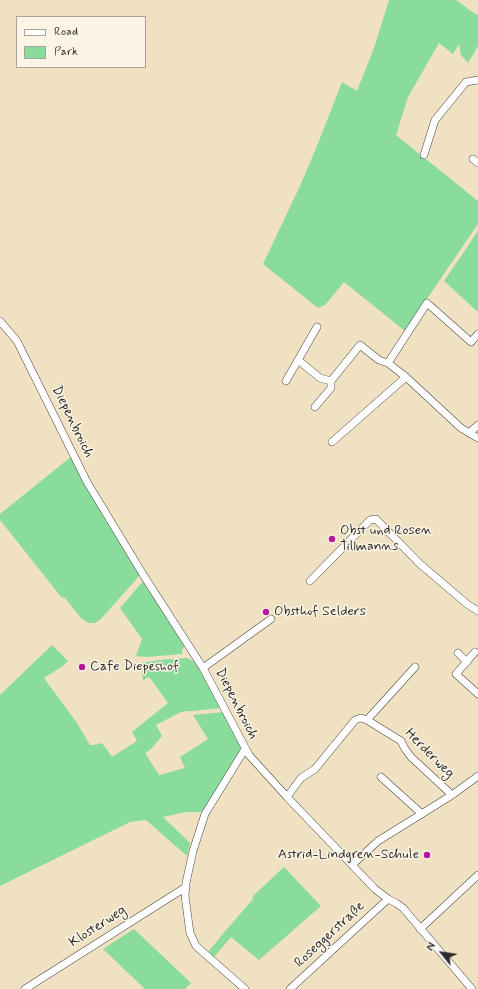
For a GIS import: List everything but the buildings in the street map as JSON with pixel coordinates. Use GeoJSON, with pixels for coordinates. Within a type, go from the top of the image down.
{"type":"FeatureCollection","features":[{"type":"Feature","properties":{"kind":"street"},"geometry":{"type":"LineString","coordinates":[[424,155],[435,120],[466,82],[478,80]]}},
{"type":"Feature","properties":{"kind":"street"},"geometry":{"type":"LineString","coordinates":[[388,363],[427,303],[471,342],[478,334]]}},
{"type":"Feature","properties":{"kind":"street","name":"Diepenbroich"},"geometry":{"type":"LineString","coordinates":[[0,321],[17,341],[87,482],[144,576],[203,668],[245,749],[206,814],[193,851],[185,896],[190,933],[196,946],[245,989]]}},
{"type":"Feature","properties":{"kind":"street"},"geometry":{"type":"LineString","coordinates":[[286,381],[317,327]]}},
{"type":"Feature","properties":{"kind":"street"},"geometry":{"type":"LineString","coordinates":[[315,407],[331,388],[331,381],[360,345],[379,360],[388,363],[406,377],[461,428],[478,438]]}},
{"type":"Feature","properties":{"kind":"street"},"geometry":{"type":"LineString","coordinates":[[298,360],[320,378],[331,381]]}},
{"type":"Feature","properties":{"kind":"street"},"geometry":{"type":"LineString","coordinates":[[332,442],[406,377]]}},
{"type":"Feature","properties":{"kind":"street"},"geometry":{"type":"LineString","coordinates":[[470,433],[478,425]]}},
{"type":"Feature","properties":{"kind":"street"},"geometry":{"type":"LineString","coordinates":[[310,581],[370,520],[376,520],[420,564],[478,611]]}},
{"type":"Feature","properties":{"kind":"street","name":"Diepenbroich"},"geometry":{"type":"LineString","coordinates":[[203,668],[271,619]]}},
{"type":"Feature","properties":{"kind":"street"},"geometry":{"type":"LineString","coordinates":[[475,652],[456,674],[478,694]]}},
{"type":"Feature","properties":{"kind":"street"},"geometry":{"type":"LineString","coordinates":[[458,653],[467,662]]}},
{"type":"Feature","properties":{"kind":"street"},"geometry":{"type":"LineString","coordinates":[[287,797],[301,778],[315,769],[355,720],[361,718],[367,720],[415,667]]}},
{"type":"Feature","properties":{"kind":"street","name":"Herderweg"},"geometry":{"type":"LineString","coordinates":[[367,720],[401,741],[404,749],[411,757],[452,794]]}},
{"type":"Feature","properties":{"kind":"street"},"geometry":{"type":"LineString","coordinates":[[245,749],[252,760],[352,866],[375,889],[402,908],[472,989]]}},
{"type":"Feature","properties":{"kind":"street"},"geometry":{"type":"LineString","coordinates":[[352,866],[378,841],[422,814],[478,776]]}},
{"type":"Feature","properties":{"kind":"street"},"geometry":{"type":"LineString","coordinates":[[381,777],[422,814]]}},
{"type":"Feature","properties":{"kind":"street"},"geometry":{"type":"LineString","coordinates":[[420,929],[478,875]]}},
{"type":"Feature","properties":{"kind":"street","name":"Klosterweg"},"geometry":{"type":"LineString","coordinates":[[25,989],[186,887]]}},
{"type":"Feature","properties":{"kind":"street","name":"Roseggerstraße"},"geometry":{"type":"LineString","coordinates":[[290,989],[388,899]]}},
{"type":"Feature","properties":{"kind":"green space"},"geometry":{"type":"Polygon","coordinates":[[[389,0],[456,0],[477,15],[478,14],[478,46],[468,63],[461,55],[459,44],[453,54],[439,43],[408,97],[396,135],[478,201],[478,224],[405,331],[344,282],[325,305],[318,308],[263,264],[300,186],[342,82],[357,91],[374,48],[389,0]]]}},
{"type":"Feature","properties":{"kind":"green space"},"geometry":{"type":"Polygon","coordinates":[[[478,231],[478,312],[444,281],[478,231]]]}},
{"type":"Feature","properties":{"kind":"green space"},"geometry":{"type":"Polygon","coordinates":[[[72,456],[140,575],[101,619],[95,623],[89,623],[82,619],[64,597],[62,598],[0,520],[0,514],[72,456]]]}},
{"type":"Feature","properties":{"kind":"green space"},"geometry":{"type":"Polygon","coordinates":[[[144,580],[186,646],[183,648],[182,654],[147,657],[136,656],[142,639],[120,608],[144,580]]]}},
{"type":"Feature","properties":{"kind":"green space"},"geometry":{"type":"Polygon","coordinates":[[[52,645],[68,661],[44,678],[77,723],[90,745],[102,743],[112,757],[137,741],[132,732],[168,703],[150,678],[148,677],[143,681],[141,663],[187,658],[199,665],[221,708],[181,712],[156,725],[162,736],[150,750],[145,753],[159,775],[185,768],[180,757],[208,739],[193,715],[224,712],[240,744],[241,749],[203,812],[186,812],[163,817],[190,843],[187,856],[146,820],[130,822],[0,886],[0,695],[52,645]]]}},
{"type":"Feature","properties":{"kind":"green space"},"geometry":{"type":"Polygon","coordinates":[[[284,867],[321,906],[259,960],[231,937],[214,957],[208,952],[254,898],[252,897],[284,867]]]}},
{"type":"Feature","properties":{"kind":"green space"},"geometry":{"type":"Polygon","coordinates":[[[134,929],[191,983],[185,989],[145,989],[103,949],[134,929]]]}},
{"type":"Feature","properties":{"kind":"place","name":"Obst und Rosen Tillmanns"},"geometry":{"type":"Point","coordinates":[332,539]}},
{"type":"Feature","properties":{"kind":"place","name":"Obsthof Selders"},"geometry":{"type":"Point","coordinates":[266,612]}},
{"type":"Feature","properties":{"kind":"place","name":"Cafe Diepeshof"},"geometry":{"type":"Point","coordinates":[82,667]}},
{"type":"Feature","properties":{"kind":"place","name":"Astrid-Lindgren-Schule"},"geometry":{"type":"Point","coordinates":[427,855]}}]}
